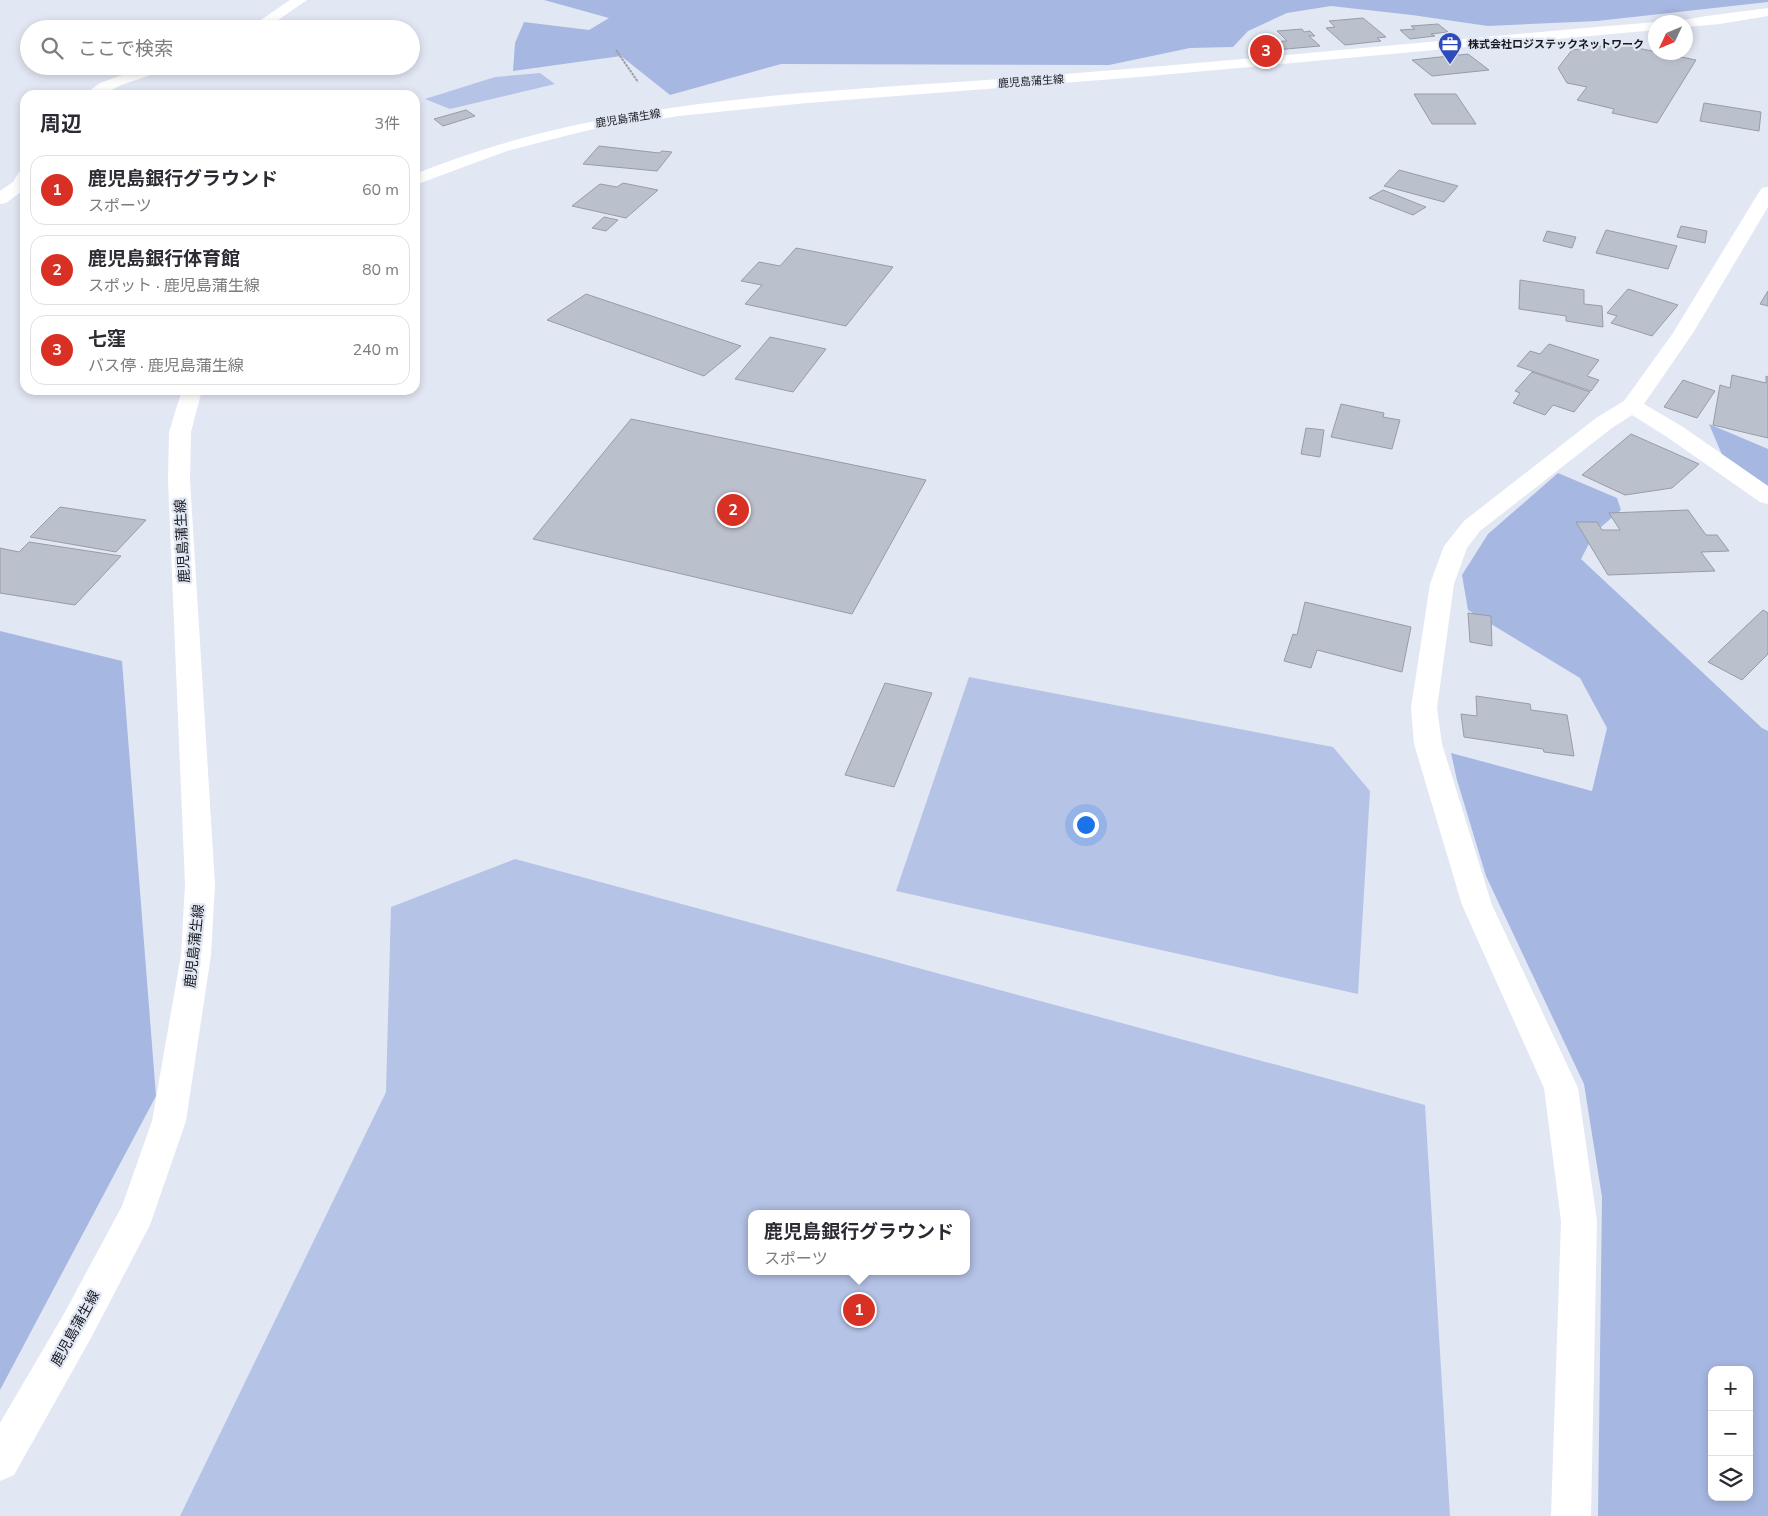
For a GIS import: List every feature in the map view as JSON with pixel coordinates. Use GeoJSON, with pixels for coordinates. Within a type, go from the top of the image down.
{"type":"FeatureCollection","features":[{"type":"Feature","properties":{"kind":"main road"},"geometry":{"type":"LineString","coordinates":[[269,20],[300,0]]}},
{"type":"Feature","properties":{"kind":"main road"},"geometry":{"type":"LineString","coordinates":[[1693,22],[1768,12]]}},
{"type":"Feature","properties":{"kind":"main road","name":"鹿児島蒲生線"},"geometry":{"type":"LineString","coordinates":[[420,178],[475,157],[534,139],[582,126],[636,116],[833,95],[1065,79],[1648,27]]}},
{"type":"Feature","properties":{"kind":"main road"},"geometry":{"type":"LineString","coordinates":[[98,90],[137,75]]}},
{"type":"Feature","properties":{"kind":"main road"},"geometry":{"type":"LineString","coordinates":[[0,199],[20,185]]}},
{"type":"Feature","properties":{"kind":"main road"},"geometry":{"type":"LineString","coordinates":[[1571,1516],[1579,1220],[1561,1088],[1477,904],[1428,744],[1424,708],[1442,584],[1456,546],[1472,526],[1604,423],[1632,406],[1648,387],[1768,192]]}},
{"type":"Feature","properties":{"kind":"main road","name":"鹿児島蒲生線"},"geometry":{"type":"LineString","coordinates":[[0,1461],[78,1325],[137,1213],[169,1121],[196,955],[200,885],[178,480],[180,432],[191,395]]}},
{"type":"Feature","properties":{"kind":"main road"},"geometry":{"type":"LineString","coordinates":[[1632,406],[1675,432],[1768,497]]}},
{"type":"Feature","properties":{"kind":"shaded area"},"geometry":{"type":"Polygon","coordinates":[[[544,0],[1768,0],[1768,2],[1597,21],[1488,26],[1331,6],[1287,13],[1248,31],[1233,47],[1190,48],[1109,65],[781,64],[670,95],[621,56],[513,71],[515,43],[524,22],[589,30],[609,18],[544,0]]]}},
{"type":"Feature","properties":{"kind":"shaded area"},"geometry":{"type":"Polygon","coordinates":[[[540,73],[555,84],[450,109],[425,99],[495,77],[540,73]]]}},
{"type":"Feature","properties":{"kind":"shaded area"},"geometry":{"type":"Polygon","coordinates":[[[1709,424],[1768,449],[1768,490],[1723,457],[1709,424]]]}},
{"type":"Feature","properties":{"kind":"shaded area"},"geometry":{"type":"Polygon","coordinates":[[[1558,473],[1617,498],[1621,510],[1595,532],[1581,559],[1762,728],[1768,731],[1768,1516],[1598,1516],[1602,1197],[1584,1084],[1486,876],[1457,780],[1451,753],[1592,791],[1607,728],[1580,678],[1468,610],[1462,575],[1488,534],[1558,473]]]}},
{"type":"Feature","properties":{"kind":"shaded area"},"geometry":{"type":"Polygon","coordinates":[[[0,631],[122,661],[156,1096],[0,1390],[0,631]]]}},
{"type":"Feature","properties":{"kind":"shaded area"},"geometry":{"type":"Polygon","coordinates":[[[969,677],[1333,747],[1370,791],[1358,994],[896,891],[969,677]]]}},
{"type":"Feature","properties":{"kind":"shaded area"},"geometry":{"type":"Polygon","coordinates":[[[515,859],[1425,1105],[1450,1516],[180,1516],[386,1092],[391,907],[515,859]]]}},
{"type":"Feature","properties":{"kind":"building"},"geometry":{"type":"Polygon","coordinates":[[[1363,18],[1386,37],[1377,38],[1381,41],[1345,45],[1326,28],[1335,27],[1329,21],[1363,18]]]}},
{"type":"Feature","properties":{"kind":"building"},"geometry":{"type":"Polygon","coordinates":[[[1438,24],[1448,32],[1431,34],[1435,36],[1410,39],[1400,30],[1415,29],[1411,26],[1438,24]]]}},
{"type":"Feature","properties":{"kind":"building"},"geometry":{"type":"Polygon","coordinates":[[[1302,29],[1304,32],[1310,31],[1315,36],[1309,36],[1320,46],[1275,50],[1266,42],[1287,41],[1277,31],[1302,29]]]}},
{"type":"Feature","properties":{"kind":"building"},"geometry":{"type":"Polygon","coordinates":[[[1618,44],[1648,50],[1648,60],[1696,60],[1657,123],[1612,113],[1614,109],[1577,100],[1587,87],[1567,83],[1558,68],[1572,50],[1618,44]]]}},
{"type":"Feature","properties":{"kind":"building","name":"株式会社ロジステックネットワーク"},"geometry":{"type":"Polygon","coordinates":[[[1468,54],[1489,70],[1432,76],[1412,60],[1468,54]]]}},
{"type":"Feature","properties":{"kind":"building"},"geometry":{"type":"Polygon","coordinates":[[[1414,94],[1456,94],[1476,124],[1432,124],[1414,94]]]}},
{"type":"Feature","properties":{"kind":"building"},"geometry":{"type":"Polygon","coordinates":[[[1704,103],[1761,112],[1759,131],[1700,121],[1704,103]]]}},
{"type":"Feature","properties":{"kind":"building"},"geometry":{"type":"Polygon","coordinates":[[[466,110],[475,116],[443,126],[434,119],[466,110]]]}},
{"type":"Feature","properties":{"kind":"building"},"geometry":{"type":"Polygon","coordinates":[[[599,146],[659,153],[662,151],[672,152],[657,171],[583,164],[599,146]]]}},
{"type":"Feature","properties":{"kind":"building"},"geometry":{"type":"Polygon","coordinates":[[[1399,170],[1458,186],[1444,202],[1384,186],[1399,170]]]}},
{"type":"Feature","properties":{"kind":"building"},"geometry":{"type":"Polygon","coordinates":[[[623,183],[658,190],[626,218],[572,206],[600,184],[617,187],[623,183]]]}},
{"type":"Feature","properties":{"kind":"building"},"geometry":{"type":"Polygon","coordinates":[[[1383,190],[1426,207],[1413,215],[1369,198],[1383,190]]]}},
{"type":"Feature","properties":{"kind":"building"},"geometry":{"type":"Polygon","coordinates":[[[604,217],[618,220],[606,231],[592,228],[604,217]]]}},
{"type":"Feature","properties":{"kind":"building"},"geometry":{"type":"Polygon","coordinates":[[[1681,226],[1707,231],[1705,243],[1677,237],[1681,226]]]}},
{"type":"Feature","properties":{"kind":"building"},"geometry":{"type":"Polygon","coordinates":[[[1606,230],[1677,246],[1668,269],[1596,253],[1606,230]]]}},
{"type":"Feature","properties":{"kind":"building"},"geometry":{"type":"Polygon","coordinates":[[[1547,231],[1576,237],[1572,248],[1543,241],[1547,231]]]}},
{"type":"Feature","properties":{"kind":"building"},"geometry":{"type":"Polygon","coordinates":[[[796,248],[893,267],[846,326],[745,304],[762,285],[741,281],[759,262],[780,266],[796,248]]]}},
{"type":"Feature","properties":{"kind":"building"},"geometry":{"type":"Polygon","coordinates":[[[1520,280],[1584,290],[1584,304],[1602,306],[1603,327],[1566,321],[1566,316],[1519,309],[1520,280]]]}},
{"type":"Feature","properties":{"kind":"building"},"geometry":{"type":"Polygon","coordinates":[[[1628,289],[1678,305],[1652,336],[1611,323],[1617,316],[1607,313],[1628,289]]]}},
{"type":"Feature","properties":{"kind":"building"},"geometry":{"type":"Polygon","coordinates":[[[1768,291],[1768,306],[1760,304],[1768,291]]]}},
{"type":"Feature","properties":{"kind":"building"},"geometry":{"type":"Polygon","coordinates":[[[586,294],[741,346],[704,376],[547,320],[586,294]]]}},
{"type":"Feature","properties":{"kind":"building"},"geometry":{"type":"Polygon","coordinates":[[[770,337],[826,349],[793,392],[735,379],[770,337]]]}},
{"type":"Feature","properties":{"kind":"building"},"geometry":{"type":"Polygon","coordinates":[[[1549,344],[1599,360],[1587,376],[1599,380],[1591,391],[1517,366],[1530,351],[1540,354],[1549,344]]]}},
{"type":"Feature","properties":{"kind":"building"},"geometry":{"type":"Polygon","coordinates":[[[1532,372],[1590,392],[1574,412],[1553,405],[1545,415],[1513,403],[1520,393],[1515,391],[1532,372]]]}},
{"type":"Feature","properties":{"kind":"building"},"geometry":{"type":"Polygon","coordinates":[[[1732,375],[1766,383],[1766,376],[1768,377],[1768,438],[1713,425],[1720,385],[1730,388],[1732,375]]]}},
{"type":"Feature","properties":{"kind":"building"},"geometry":{"type":"Polygon","coordinates":[[[1683,380],[1715,391],[1697,418],[1664,407],[1683,380]]]}},
{"type":"Feature","properties":{"kind":"building"},"geometry":{"type":"Polygon","coordinates":[[[1341,404],[1384,413],[1383,417],[1400,420],[1392,449],[1331,437],[1341,404]]]}},
{"type":"Feature","properties":{"kind":"building"},"geometry":{"type":"Polygon","coordinates":[[[631,419],[926,480],[852,614],[533,539],[631,419]]]}},
{"type":"Feature","properties":{"kind":"building"},"geometry":{"type":"Polygon","coordinates":[[[1306,428],[1324,430],[1320,457],[1301,454],[1306,428]]]}},
{"type":"Feature","properties":{"kind":"building"},"geometry":{"type":"Polygon","coordinates":[[[1631,434],[1699,464],[1672,488],[1625,495],[1582,475],[1631,434]]]}},
{"type":"Feature","properties":{"kind":"building"},"geometry":{"type":"Polygon","coordinates":[[[60,507],[146,520],[116,552],[30,537],[60,507]]]}},
{"type":"Feature","properties":{"kind":"building"},"geometry":{"type":"Polygon","coordinates":[[[1688,510],[1706,535],[1717,535],[1729,551],[1701,552],[1715,571],[1608,575],[1576,522],[1597,522],[1602,530],[1620,530],[1609,513],[1688,510]]]}},
{"type":"Feature","properties":{"kind":"building"},"geometry":{"type":"Polygon","coordinates":[[[29,542],[121,556],[75,605],[0,593],[0,548],[19,552],[29,542]]]}},
{"type":"Feature","properties":{"kind":"building"},"geometry":{"type":"Polygon","coordinates":[[[1305,602],[1411,627],[1402,672],[1317,650],[1311,668],[1284,661],[1293,634],[1297,635],[1305,602]]]}},
{"type":"Feature","properties":{"kind":"building"},"geometry":{"type":"Polygon","coordinates":[[[1763,610],[1768,613],[1768,654],[1742,680],[1708,662],[1763,610]]]}},
{"type":"Feature","properties":{"kind":"building"},"geometry":{"type":"Polygon","coordinates":[[[1468,613],[1491,616],[1492,646],[1470,642],[1468,613]]]}},
{"type":"Feature","properties":{"kind":"building"},"geometry":{"type":"Polygon","coordinates":[[[885,683],[932,693],[894,787],[845,775],[885,683]]]}},
{"type":"Feature","properties":{"kind":"building"},"geometry":{"type":"Polygon","coordinates":[[[1476,696],[1530,704],[1531,710],[1567,715],[1574,756],[1544,752],[1543,749],[1464,737],[1461,714],[1477,716],[1476,696]]]}},
{"type":"Feature","properties":{"kind":"place","name":"七窪"},"geometry":{"type":"Point","coordinates":[1266,51]}},
{"type":"Feature","properties":{"kind":"place","name":"株式会社ロジステックネットワーク"},"geometry":{"type":"Point","coordinates":[1450,65]}},
{"type":"Feature","properties":{"kind":"place","name":"鹿児島銀行体育館"},"geometry":{"type":"Point","coordinates":[733,510]}},
{"type":"Feature","properties":{"kind":"place","name":"鹿児島銀行グラウンド"},"geometry":{"type":"Point","coordinates":[859,1310]}}]}
